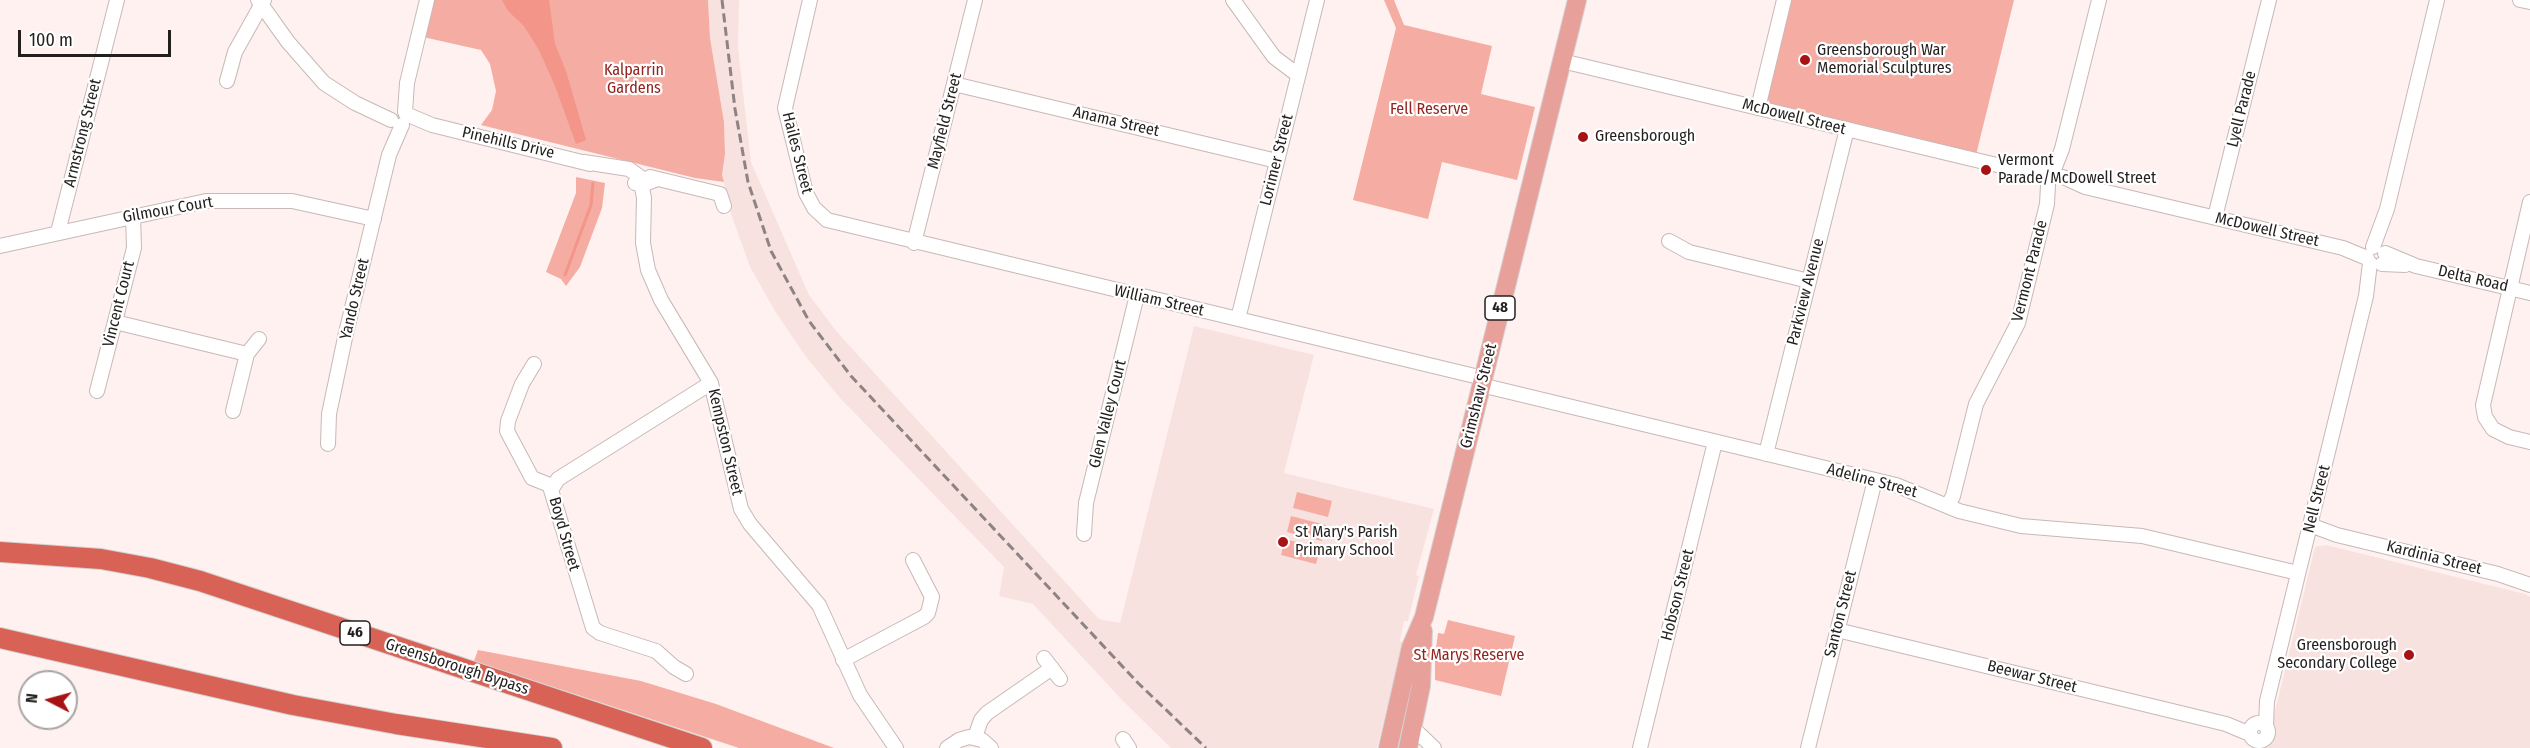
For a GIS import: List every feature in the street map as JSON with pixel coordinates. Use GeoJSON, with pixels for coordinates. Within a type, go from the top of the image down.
{"type":"FeatureCollection","features":[{"type":"Feature","properties":{"kind":"highway","name":"Greensborough Bypass"},"geometry":{"type":"LineString","coordinates":[[0,552],[101,559],[150,568],[200,581],[702,748]]}},
{"type":"Feature","properties":{"kind":"highway"},"geometry":{"type":"LineString","coordinates":[[0,638],[337,713],[552,748]]}},
{"type":"Feature","properties":{"kind":"main road","name":"Grimshaw Street"},"geometry":{"type":"LineString","coordinates":[[1388,748],[1412,647],[1424,617],[1577,0]]}},
{"type":"Feature","properties":{"kind":"main road","name":"Grimshaw Street"},"geometry":{"type":"LineString","coordinates":[[1411,742],[1421,686],[1424,617]]}},
{"type":"Feature","properties":{"kind":"main road"},"geometry":{"type":"LineString","coordinates":[[1394,723],[1411,742]]}},
{"type":"Feature","properties":{"kind":"street","name":"Armstrong Street"},"geometry":{"type":"LineString","coordinates":[[58,232],[117,0]]}},
{"type":"Feature","properties":{"kind":"street","name":"Yando Street"},"geometry":{"type":"LineString","coordinates":[[328,444],[329,414],[427,0]]}},
{"type":"Feature","properties":{"kind":"street","name":"Hailes Street"},"geometry":{"type":"LineString","coordinates":[[810,0],[784,108],[809,201],[818,214],[836,224]]}},
{"type":"Feature","properties":{"kind":"street","name":"Mayfield Street"},"geometry":{"type":"LineString","coordinates":[[914,243],[975,0]]}},
{"type":"Feature","properties":{"kind":"street"},"geometry":{"type":"LineString","coordinates":[[1233,0],[1274,57],[1298,75]]}},
{"type":"Feature","properties":{"kind":"street","name":"Lorimer Street"},"geometry":{"type":"LineString","coordinates":[[1238,319],[1317,0]]}},
{"type":"Feature","properties":{"kind":"street"},"geometry":{"type":"LineString","coordinates":[[1758,108],[1784,0]]}},
{"type":"Feature","properties":{"kind":"street","name":"Vermont Parade"},"geometry":{"type":"LineString","coordinates":[[1948,505],[1976,404],[2018,323],[2099,0]]}},
{"type":"Feature","properties":{"kind":"street","name":"Lyell Parade"},"geometry":{"type":"LineString","coordinates":[[2215,217],[2269,0]]}},
{"type":"Feature","properties":{"kind":"street","name":"Nell Street"},"geometry":{"type":"LineString","coordinates":[[2257,735],[2437,0]]}},
{"type":"Feature","properties":{"kind":"street"},"geometry":{"type":"LineString","coordinates":[[2520,0],[2530,2]]}},
{"type":"Feature","properties":{"kind":"street"},"geometry":{"type":"LineString","coordinates":[[227,81],[235,51],[261,1]]}},
{"type":"Feature","properties":{"kind":"street","name":"Pinehills Drive"},"geometry":{"type":"LineString","coordinates":[[261,1],[308,68],[339,94],[363,107],[584,162],[627,176],[640,183]]}},
{"type":"Feature","properties":{"kind":"street","name":"McDowell Street"},"geometry":{"type":"LineString","coordinates":[[1562,61],[2376,256]]}},
{"type":"Feature","properties":{"kind":"street","name":"Anama Street"},"geometry":{"type":"LineString","coordinates":[[954,84],[1277,161]]}},
{"type":"Feature","properties":{"kind":"street","name":"Parkview Avenue"},"geometry":{"type":"LineString","coordinates":[[1766,454],[1847,129]]}},
{"type":"Feature","properties":{"kind":"street"},"geometry":{"type":"LineString","coordinates":[[640,183],[650,177],[721,195]]}},
{"type":"Feature","properties":{"kind":"street","name":"Kempston Street"},"geometry":{"type":"LineString","coordinates":[[640,183],[645,258],[652,283],[711,383],[741,509],[750,524],[813,595],[827,620],[860,695],[896,748]]}},
{"type":"Feature","properties":{"kind":"street","name":"Gilmour Court"},"geometry":{"type":"LineString","coordinates":[[0,246],[198,201],[283,200],[374,219]]}},
{"type":"Feature","properties":{"kind":"street"},"geometry":{"type":"LineString","coordinates":[[2530,202],[2483,398],[2483,411],[2489,423],[2497,431],[2530,442]]}},
{"type":"Feature","properties":{"kind":"street","name":"Vincent Court"},"geometry":{"type":"LineString","coordinates":[[97,391],[134,248],[140,214]]}},
{"type":"Feature","properties":{"kind":"street","name":"William Street"},"geometry":{"type":"LineString","coordinates":[[836,224],[1238,319],[1482,382]]}},
{"type":"Feature","properties":{"kind":"street"},"geometry":{"type":"LineString","coordinates":[[1669,241],[1689,252],[1809,281]]}},
{"type":"Feature","properties":{"kind":"street","name":"Delta Road"},"geometry":{"type":"LineString","coordinates":[[2376,256],[2530,293]]}},
{"type":"Feature","properties":{"kind":"street","name":"Glen Valley Court"},"geometry":{"type":"LineString","coordinates":[[1084,534],[1086,503],[1137,296]]}},
{"type":"Feature","properties":{"kind":"street"},"geometry":{"type":"LineString","coordinates":[[115,322],[247,354]]}},
{"type":"Feature","properties":{"kind":"street"},"geometry":{"type":"LineString","coordinates":[[233,411],[247,354],[259,339]]}},
{"type":"Feature","properties":{"kind":"street"},"geometry":{"type":"LineString","coordinates":[[534,364],[522,384],[508,421],[507,431],[532,477],[552,486]]}},
{"type":"Feature","properties":{"kind":"street","name":"Adeline Street"},"geometry":{"type":"LineString","coordinates":[[1482,382],[1905,488],[1959,511],[2028,528],[2142,536],[2298,573]]}},
{"type":"Feature","properties":{"kind":"street","name":"Boyd Street"},"geometry":{"type":"LineString","coordinates":[[686,674],[656,651],[600,633],[593,628],[551,495],[552,486],[558,479],[711,383]]}},
{"type":"Feature","properties":{"kind":"street","name":"Hobson Street"},"geometry":{"type":"LineString","coordinates":[[1640,748],[1715,442]]}},
{"type":"Feature","properties":{"kind":"street","name":"Santon Street"},"geometry":{"type":"LineString","coordinates":[[1808,748],[1875,480]]}},
{"type":"Feature","properties":{"kind":"street","name":"Kardinia Street"},"geometry":{"type":"LineString","coordinates":[[2309,529],[2498,574],[2530,585]]}},
{"type":"Feature","properties":{"kind":"street"},"geometry":{"type":"LineString","coordinates":[[843,660],[928,613],[932,597],[912,561]]}},
{"type":"Feature","properties":{"kind":"street","name":"Beewar Street"},"geometry":{"type":"LineString","coordinates":[[1838,630],[2226,724],[2257,735]]}},
{"type":"Feature","properties":{"kind":"street"},"geometry":{"type":"LineString","coordinates":[[975,737],[981,720],[987,713],[1052,668]]}},
{"type":"Feature","properties":{"kind":"street"},"geometry":{"type":"LineString","coordinates":[[947,748],[959,740],[975,737],[991,748]]}},
{"type":"Feature","properties":{"kind":"street"},"geometry":{"type":"LineString","coordinates":[[1411,742],[1434,748]]}},
{"type":"Feature","properties":{"kind":"shaded area"},"geometry":{"type":"Polygon","coordinates":[[[502,0],[549,0],[555,44],[566,71],[586,140],[576,144],[539,50],[524,26],[508,11],[502,0]]]}},
{"type":"Feature","properties":{"kind":"shaded area","name":"St Mary's Parish Primary School"},"geometry":{"type":"Polygon","coordinates":[[[708,0],[739,0],[738,48],[751,162],[809,295],[837,332],[1099,619],[1120,623],[1194,326],[1314,355],[1284,473],[1434,509],[1416,575],[1419,576],[1408,621],[1404,621],[1400,640],[1403,641],[1377,748],[1171,748],[1122,700],[1033,604],[999,596],[1004,567],[841,399],[806,357],[775,311],[750,267],[731,214],[722,175],[725,154],[724,122],[710,38],[708,0]]]}},
{"type":"Feature","properties":{"kind":"shaded area","name":"Greensborough Secondary College"},"geometry":{"type":"Polygon","coordinates":[[[2326,545],[2530,597],[2530,748],[2266,748],[2315,547],[2326,545]]]}},
{"type":"Feature","properties":{"kind":"green space","name":"Kalparrin Gardens"},"geometry":{"type":"Polygon","coordinates":[[[432,0],[708,0],[710,38],[724,122],[725,154],[722,175],[724,182],[695,178],[481,125],[492,110],[496,91],[490,64],[481,50],[423,37],[432,0]]]}},
{"type":"Feature","properties":{"kind":"green space","name":"Fell Reserve"},"geometry":{"type":"Polygon","coordinates":[[[1384,0],[1394,0],[1404,25],[1492,46],[1481,94],[1535,107],[1517,180],[1442,162],[1428,219],[1353,200],[1396,28],[1384,0]]]}},
{"type":"Feature","properties":{"kind":"green space"},"geometry":{"type":"Polygon","coordinates":[[[1790,0],[2014,0],[1976,155],[1771,105],[1767,98],[1790,0]]]}},
{"type":"Feature","properties":{"kind":"green space"},"geometry":{"type":"Polygon","coordinates":[[[576,177],[605,183],[602,208],[580,267],[566,286],[561,279],[546,272],[576,193],[576,177]]]}},
{"type":"Feature","properties":{"kind":"green space"},"geometry":{"type":"Polygon","coordinates":[[[1297,492],[1332,501],[1328,517],[1293,508],[1297,492]]]}},
{"type":"Feature","properties":{"kind":"green space"},"geometry":{"type":"Polygon","coordinates":[[[1291,516],[1326,525],[1322,541],[1287,532],[1291,516]]]}},
{"type":"Feature","properties":{"kind":"green space"},"geometry":{"type":"Polygon","coordinates":[[[1285,539],[1320,548],[1316,564],[1281,555],[1285,539]]]}},
{"type":"Feature","properties":{"kind":"green space","name":"St Marys Reserve"},"geometry":{"type":"Polygon","coordinates":[[[1448,620],[1515,636],[1501,696],[1435,680],[1438,633],[1444,634],[1448,620]]]}},
{"type":"Feature","properties":{"kind":"green space"},"geometry":{"type":"Polygon","coordinates":[[[478,650],[641,681],[716,704],[834,748],[739,748],[474,661],[478,650]]]}},
{"type":"Feature","properties":{"kind":"waterway"},"geometry":{"type":"LineString","coordinates":[[565,275],[591,205],[593,183]]}},
{"type":"Feature","properties":{"kind":"railway"},"geometry":{"type":"LineString","coordinates":[[722,0],[735,109],[748,182],[771,251],[809,321],[851,376],[1138,683],[1206,748]]}},
{"type":"Feature","properties":{"kind":"place","name":"Greensborough War Memorial Sculptures"},"geometry":{"type":"Point","coordinates":[1805,60]}},
{"type":"Feature","properties":{"kind":"place","name":"Greensborough"},"geometry":{"type":"Point","coordinates":[1583,137]}},
{"type":"Feature","properties":{"kind":"place","name":"Vermont Parade/McDowell Street"},"geometry":{"type":"Point","coordinates":[1986,170]}},
{"type":"Feature","properties":{"kind":"place","name":"St Mary's Parish Primary School"},"geometry":{"type":"Point","coordinates":[1283,542]}},
{"type":"Feature","properties":{"kind":"place","name":"Greensborough Secondary College"},"geometry":{"type":"Point","coordinates":[2409,655]}}]}
